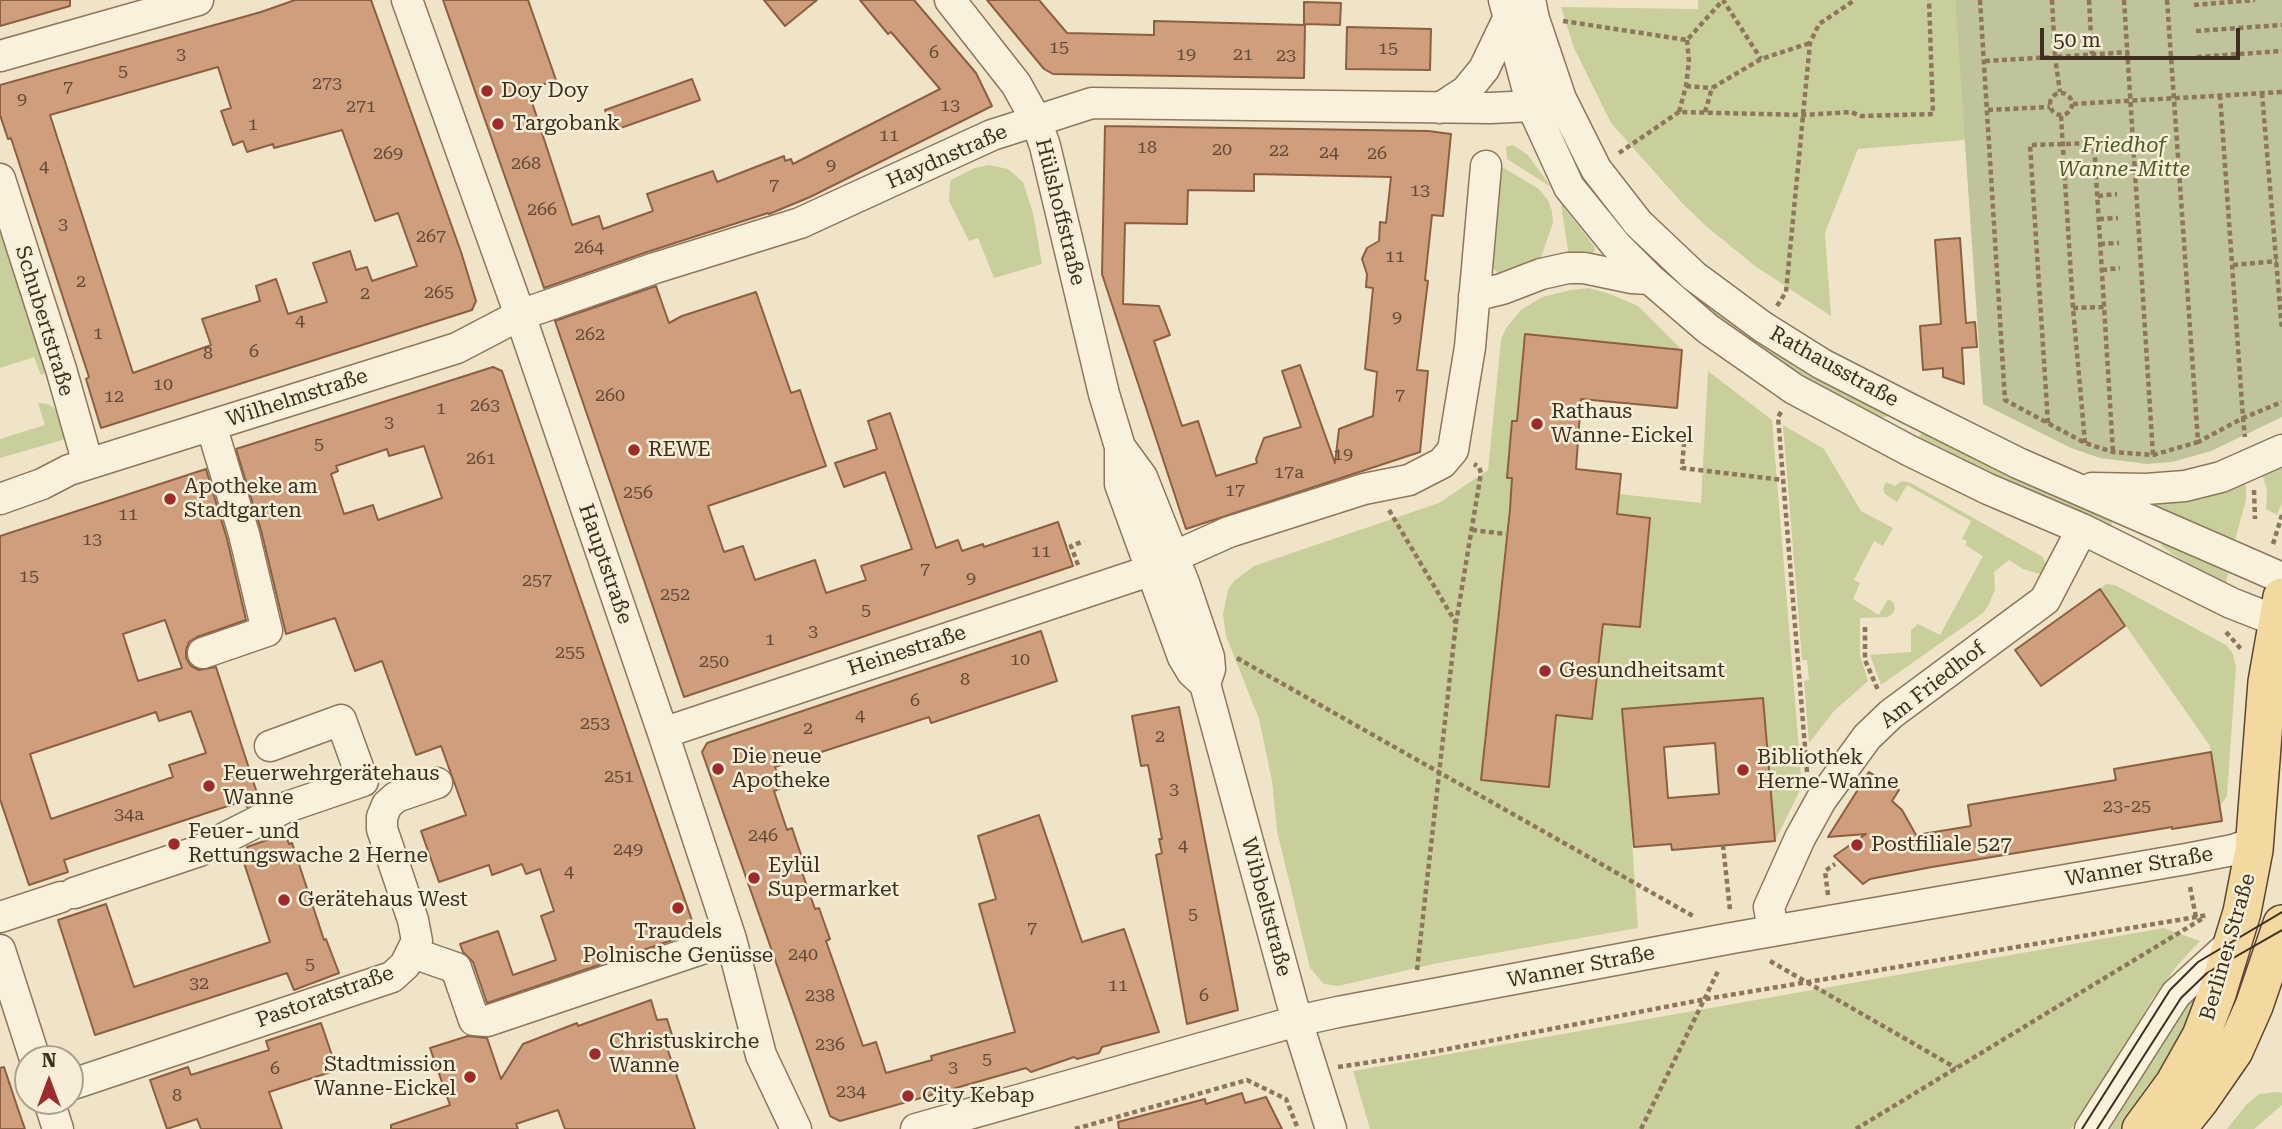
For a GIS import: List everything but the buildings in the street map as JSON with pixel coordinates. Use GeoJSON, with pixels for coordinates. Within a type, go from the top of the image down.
{"type":"FeatureCollection","features":[{"type":"Feature","properties":{"kind":"main road","name":"Berliner Straße"},"geometry":{"type":"LineString","coordinates":[[2141,1129],[2174,1084],[2201,1036],[2222,956],[2251,873],[2267,682],[2280,614]]}},
{"type":"Feature","properties":{"kind":"main road","name":"Berliner Straße"},"geometry":{"type":"LineString","coordinates":[[2177,1129],[2234,1051],[2254,1006],[2281,928]]}},
{"type":"Feature","properties":{"kind":"street"},"geometry":{"type":"LineString","coordinates":[[0,56],[198,0]]}},
{"type":"Feature","properties":{"kind":"street","name":"Hauptstraße"},"geometry":{"type":"LineString","coordinates":[[407,0],[520,315],[663,733],[731,939],[761,1055],[796,1129]]}},
{"type":"Feature","properties":{"kind":"street","name":"Hülshoffstraße"},"geometry":{"type":"LineString","coordinates":[[950,0],[1000,61],[1036,120],[1055,180],[1104,394],[1120,447],[1119,484],[1163,564]]}},
{"type":"Feature","properties":{"kind":"street"},"geometry":{"type":"LineString","coordinates":[[1440,108],[1465,91],[1484,69],[1519,9]]}},
{"type":"Feature","properties":{"kind":"street","name":"Rathausstraße"},"geometry":{"type":"LineString","coordinates":[[1519,9],[1569,187],[1616,246],[1650,279],[1730,346],[1794,389],[1988,489],[2082,529],[2217,597],[2280,614]]}},
{"type":"Feature","properties":{"kind":"street","name":"Haydnstraße"},"geometry":{"type":"LineString","coordinates":[[520,315],[800,223],[971,144],[1092,103],[1440,108],[1546,103]]}},
{"type":"Feature","properties":{"kind":"street","name":"Rathausstraße"},"geometry":{"type":"LineString","coordinates":[[1546,103],[1638,223],[1695,276],[1763,327],[1822,363],[2018,463],[2282,578]]}},
{"type":"Feature","properties":{"kind":"street"},"geometry":{"type":"LineString","coordinates":[[1372,487],[1425,474],[1442,463],[1453,450],[1470,347],[1486,166]]}},
{"type":"Feature","properties":{"kind":"street","name":"Schubertstraße"},"geometry":{"type":"LineString","coordinates":[[0,178],[61,369],[78,467]]}},
{"type":"Feature","properties":{"kind":"street"},"geometry":{"type":"LineString","coordinates":[[1474,296],[1568,268],[1584,268],[1650,279]]}},
{"type":"Feature","properties":{"kind":"street","name":"Wilhelmstraße"},"geometry":{"type":"LineString","coordinates":[[0,499],[78,467],[457,348],[520,315]]}},
{"type":"Feature","properties":{"kind":"street"},"geometry":{"type":"LineString","coordinates":[[1889,440],[1908,408]]}},
{"type":"Feature","properties":{"kind":"street"},"geometry":{"type":"LineString","coordinates":[[203,653],[267,631],[244,534],[211,425]]}},
{"type":"Feature","properties":{"kind":"street"},"geometry":{"type":"LineString","coordinates":[[2078,487],[2146,489],[2185,486],[2221,477],[2282,450]]}},
{"type":"Feature","properties":{"kind":"street","name":"Wilhelmstraße"},"geometry":{"type":"LineString","coordinates":[[0,476],[32,470],[78,467]]}},
{"type":"Feature","properties":{"kind":"street","name":"Heinestraße"},"geometry":{"type":"LineString","coordinates":[[663,733],[1163,564],[1229,531],[1372,487]]}},
{"type":"Feature","properties":{"kind":"street","name":"Am Friedhof"},"geometry":{"type":"LineString","coordinates":[[1773,931],[1769,907],[1800,838],[1821,800],[1867,737],[1891,714],[2045,600],[2082,529]]}},
{"type":"Feature","properties":{"kind":"street","name":"Wibbeltstraße"},"geometry":{"type":"LineString","coordinates":[[1163,564],[1183,657],[1192,672],[1207,671],[1297,1021],[1331,1129]]}},
{"type":"Feature","properties":{"kind":"street"},"geometry":{"type":"LineString","coordinates":[[0,917],[199,851],[284,808],[363,781],[341,720],[270,746]]}},
{"type":"Feature","properties":{"kind":"street","name":"Pastoratstraße"},"geometry":{"type":"LineString","coordinates":[[84,1080],[392,977],[405,965],[417,940],[413,920],[382,829],[382,817],[387,805],[396,797],[436,783]]}},
{"type":"Feature","properties":{"kind":"street","name":"Wanner Straße"},"geometry":{"type":"LineString","coordinates":[[916,1129],[1297,1021],[1731,928],[1773,931],[2186,859],[2254,843]]}},
{"type":"Feature","properties":{"kind":"street"},"geometry":{"type":"LineString","coordinates":[[2090,1129],[2175,994],[2222,956],[2281,928]]}},
{"type":"Feature","properties":{"kind":"street"},"geometry":{"type":"LineString","coordinates":[[413,953],[456,968],[474,1020],[486,1021],[731,939]]}},
{"type":"Feature","properties":{"kind":"street"},"geometry":{"type":"LineString","coordinates":[[0,950],[31,1045]]}},
{"type":"Feature","properties":{"kind":"path"},"geometry":{"type":"LineString","coordinates":[[1679,112],[1689,61],[1687,40],[1723,0],[1761,59]]}},
{"type":"Feature","properties":{"kind":"path"},"geometry":{"type":"LineString","coordinates":[[1763,327],[1786,292],[1810,43],[1819,24],[1855,0]]}},
{"type":"Feature","properties":{"kind":"path"},"geometry":{"type":"LineString","coordinates":[[1619,153],[1679,112],[1804,115],[1851,112],[1861,116],[1933,114],[1929,0]]}},
{"type":"Feature","properties":{"kind":"path"},"geometry":{"type":"LineString","coordinates":[[1980,0],[2005,400],[2085,443],[2113,452],[2153,455],[2198,442],[2243,418],[2282,402]]}},
{"type":"Feature","properties":{"kind":"path"},"geometry":{"type":"LineString","coordinates":[[2052,0],[2060,92]]}},
{"type":"Feature","properties":{"kind":"path"},"geometry":{"type":"LineString","coordinates":[[2089,0],[2092,54]]}},
{"type":"Feature","properties":{"kind":"path"},"geometry":{"type":"LineString","coordinates":[[2124,0],[2153,455]]}},
{"type":"Feature","properties":{"kind":"path"},"geometry":{"type":"LineString","coordinates":[[2167,0],[2198,442]]}},
{"type":"Feature","properties":{"kind":"path"},"geometry":{"type":"LineString","coordinates":[[2194,5],[2255,0]]}},
{"type":"Feature","properties":{"kind":"path"},"geometry":{"type":"LineString","coordinates":[[1519,9],[1687,40]]}},
{"type":"Feature","properties":{"kind":"path"},"geometry":{"type":"LineString","coordinates":[[2196,31],[2282,25]]}},
{"type":"Feature","properties":{"kind":"path"},"geometry":{"type":"LineString","coordinates":[[1686,86],[1712,88],[1761,59],[1810,43]]}},
{"type":"Feature","properties":{"kind":"path"},"geometry":{"type":"LineString","coordinates":[[2197,57],[2282,51]]}},
{"type":"Feature","properties":{"kind":"path"},"geometry":{"type":"LineString","coordinates":[[1985,61],[2129,52]]}},
{"type":"Feature","properties":{"kind":"path"},"geometry":{"type":"LineString","coordinates":[[1705,112],[1712,88]]}},
{"type":"Feature","properties":{"kind":"path"},"geometry":{"type":"LineString","coordinates":[[2060,92],[2069,95],[2073,104],[2070,112],[2061,116],[2054,114],[2050,107],[2051,98],[2060,92]]}},
{"type":"Feature","properties":{"kind":"path"},"geometry":{"type":"LineString","coordinates":[[2073,104],[2282,92]]}},
{"type":"Feature","properties":{"kind":"path"},"geometry":{"type":"LineString","coordinates":[[2262,93],[2282,330]]}},
{"type":"Feature","properties":{"kind":"path"},"geometry":{"type":"LineString","coordinates":[[2220,95],[2243,418],[2250,465]]}},
{"type":"Feature","properties":{"kind":"path"},"geometry":{"type":"LineString","coordinates":[[1988,110],[2050,107]]}},
{"type":"Feature","properties":{"kind":"path"},"geometry":{"type":"LineString","coordinates":[[2061,116],[2085,443]]}},
{"type":"Feature","properties":{"kind":"path"},"geometry":{"type":"LineString","coordinates":[[2048,423],[2030,145],[2113,143]]}},
{"type":"Feature","properties":{"kind":"path"},"geometry":{"type":"LineString","coordinates":[[2094,144],[2113,452]]}},
{"type":"Feature","properties":{"kind":"path"},"geometry":{"type":"LineString","coordinates":[[2098,196],[2117,194]]}},
{"type":"Feature","properties":{"kind":"path"},"geometry":{"type":"LineString","coordinates":[[2099,219],[2118,218]]}},
{"type":"Feature","properties":{"kind":"path"},"geometry":{"type":"LineString","coordinates":[[2101,244],[2119,243]]}},
{"type":"Feature","properties":{"kind":"path"},"geometry":{"type":"LineString","coordinates":[[2233,265],[2277,261]]}},
{"type":"Feature","properties":{"kind":"path"},"geometry":{"type":"LineString","coordinates":[[2102,270],[2120,268]]}},
{"type":"Feature","properties":{"kind":"path"},"geometry":{"type":"LineString","coordinates":[[2073,308],[2104,307]]}},
{"type":"Feature","properties":{"kind":"path"},"geometry":{"type":"LineString","coordinates":[[1794,389],[1778,417],[1808,784],[1821,800]]}},
{"type":"Feature","properties":{"kind":"path"},"geometry":{"type":"LineString","coordinates":[[1684,442],[1682,468],[1783,480]]}},
{"type":"Feature","properties":{"kind":"path"},"geometry":{"type":"LineString","coordinates":[[1417,974],[1456,623],[1481,473],[1479,467],[1453,450]]}},
{"type":"Feature","properties":{"kind":"path"},"geometry":{"type":"LineString","coordinates":[[1372,487],[1456,623]]}},
{"type":"Feature","properties":{"kind":"path"},"geometry":{"type":"LineString","coordinates":[[1472,530],[1506,534]]}},
{"type":"Feature","properties":{"kind":"path"},"geometry":{"type":"LineString","coordinates":[[1865,627],[1865,660],[1884,705],[1891,714]]}},
{"type":"Feature","properties":{"kind":"path"},"geometry":{"type":"LineString","coordinates":[[1207,671],[1225,654],[1236,658],[1439,774],[1731,928],[1806,982],[1956,1068]]}},
{"type":"Feature","properties":{"kind":"path"},"geometry":{"type":"LineString","coordinates":[[1641,1129],[1706,999],[1731,928],[1723,845]]}},
{"type":"Feature","properties":{"kind":"path"},"geometry":{"type":"LineString","coordinates":[[1828,895],[1825,871],[1835,864]]}},
{"type":"Feature","properties":{"kind":"path"},"geometry":{"type":"LineString","coordinates":[[1312,1071],[1418,1055],[1706,999],[2209,915],[1856,1129]]}},
{"type":"Feature","properties":{"kind":"path"},"geometry":{"type":"LineString","coordinates":[[1075,1129],[1247,1080],[1286,1099],[1298,1129]]}},
{"type":"Feature","properties":{"kind":"green space"},"geometry":{"type":"Polygon","coordinates":[[[1698,0],[1955,0],[1965,140],[1858,149],[1825,233],[1831,316],[1755,266],[1706,226],[1611,123],[1574,48],[1561,7],[1698,9],[1698,0]]]}},
{"type":"Feature","properties":{"kind":"green space","name":"Friedhof Wanne-Mitte"},"geometry":{"type":"Polygon","coordinates":[[[1955,0],[2282,0],[2282,417],[2211,451],[2172,462],[2147,464],[2100,458],[2071,448],[1983,404],[1955,0]]]}},
{"type":"Feature","properties":{"kind":"green space"},"geometry":{"type":"Polygon","coordinates":[[[1513,145],[1528,155],[1551,187],[1507,159],[1506,147],[1513,145]]]}},
{"type":"Feature","properties":{"kind":"green space"},"geometry":{"type":"Polygon","coordinates":[[[989,165],[1008,169],[1023,182],[1033,213],[1042,264],[994,278],[978,238],[969,241],[949,201],[951,180],[975,168],[989,165]]]}},
{"type":"Feature","properties":{"kind":"green space"},"geometry":{"type":"Polygon","coordinates":[[[1499,165],[1539,189],[1548,200],[1553,223],[1539,263],[1503,274],[1491,266],[1499,165]]]}},
{"type":"Feature","properties":{"kind":"green space"},"geometry":{"type":"Polygon","coordinates":[[[1590,184],[1636,242],[1684,287],[1754,337],[1888,413],[1888,416],[1878,419],[1817,386],[1726,327],[1653,267],[1584,188],[1590,184]]]}},
{"type":"Feature","properties":{"kind":"green space"},"geometry":{"type":"Polygon","coordinates":[[[0,200],[55,370],[41,375],[34,357],[0,368],[0,200]]]}},
{"type":"Feature","properties":{"kind":"green space"},"geometry":{"type":"Polygon","coordinates":[[[1561,204],[1594,246],[1595,251],[1589,256],[1569,257],[1561,204]]]}},
{"type":"Feature","properties":{"kind":"green space"},"geometry":{"type":"Polygon","coordinates":[[[1589,288],[1638,306],[1682,350],[1525,335],[1517,421],[1512,422],[1507,477],[1512,478],[1481,780],[1549,787],[1556,715],[1592,719],[1603,624],[1640,627],[1650,519],[1617,514],[1619,494],[1701,503],[1708,371],[1772,420],[1802,786],[1775,841],[1762,698],[1623,709],[1638,928],[1438,963],[1338,986],[1324,984],[1310,968],[1277,831],[1272,781],[1259,719],[1226,636],[1223,614],[1228,590],[1234,581],[1254,566],[1439,503],[1488,470],[1501,340],[1506,328],[1521,310],[1542,297],[1589,288]]]}},
{"type":"Feature","properties":{"kind":"green space"},"geometry":{"type":"Polygon","coordinates":[[[38,403],[48,404],[55,409],[66,439],[0,458],[0,439],[45,425],[38,403]]]}},
{"type":"Feature","properties":{"kind":"green space"},"geometry":{"type":"Polygon","coordinates":[[[1783,425],[1824,449],[1861,511],[1893,528],[1883,546],[1874,541],[1854,580],[1860,583],[1853,599],[1879,615],[1888,599],[1893,602],[1895,608],[1888,617],[1860,618],[1860,655],[1868,681],[1834,711],[1809,743],[1804,681],[1809,680],[1807,660],[1802,660],[1783,425]]]}},
{"type":"Feature","properties":{"kind":"green space"},"geometry":{"type":"Polygon","coordinates":[[[1922,433],[2110,514],[2112,526],[2029,493],[1923,442],[1918,437],[1922,433]]]}},
{"type":"Feature","properties":{"kind":"green space"},"geometry":{"type":"Polygon","coordinates":[[[2282,459],[2282,503],[2277,515],[2266,509],[2267,490],[2261,471],[2282,459]]]}},
{"type":"Feature","properties":{"kind":"green space"},"geometry":{"type":"Polygon","coordinates":[[[2242,480],[2246,487],[2246,500],[2233,547],[2158,511],[2156,506],[2157,501],[2242,480]]]}},
{"type":"Feature","properties":{"kind":"green space"},"geometry":{"type":"Polygon","coordinates":[[[1902,481],[1911,483],[2043,557],[2046,565],[2043,575],[2023,569],[2009,560],[1994,572],[1995,589],[1983,613],[1881,685],[1870,655],[1911,652],[1911,630],[1918,624],[1940,635],[1983,556],[1965,545],[1967,541],[1962,539],[1971,521],[1907,485],[1897,502],[1885,494],[1883,489],[1886,482],[1895,486],[1902,481]]]}},
{"type":"Feature","properties":{"kind":"green space"},"geometry":{"type":"Polygon","coordinates":[[[2161,537],[2228,573],[2225,586],[2172,554],[2163,547],[2161,537]]]}},
{"type":"Feature","properties":{"kind":"green space"},"geometry":{"type":"Polygon","coordinates":[[[2106,584],[2115,585],[2226,645],[2233,654],[2236,667],[2227,796],[2220,806],[2210,746],[2100,589],[2106,584]]]}},
{"type":"Feature","properties":{"kind":"green space"},"geometry":{"type":"Polygon","coordinates":[[[2164,928],[2200,941],[2151,1001],[2115,1063],[2071,1129],[1370,1129],[1353,1071],[2164,928]]]}},
{"type":"Feature","properties":{"kind":"green space"},"geometry":{"type":"Polygon","coordinates":[[[2202,986],[2181,1041],[2123,1129],[2105,1129],[2188,999],[2202,986]]]}},
{"type":"Feature","properties":{"kind":"green space"},"geometry":{"type":"Polygon","coordinates":[[[2282,1093],[2282,1105],[2254,1129],[2227,1129],[2246,1105],[2259,1094],[2282,1093]]]}},
{"type":"Feature","properties":{"kind":"tram line"},"geometry":{"type":"LineString","coordinates":[[2082,1129],[2170,990],[2198,962],[2282,912]]}},
{"type":"Feature","properties":{"kind":"tram line"},"geometry":{"type":"LineString","coordinates":[[2097,1129],[2181,998],[2207,973],[2282,930]]}},
{"type":"Feature","properties":{"kind":"place","name":"Doy Doy"},"geometry":{"type":"Point","coordinates":[487,91]}},
{"type":"Feature","properties":{"kind":"place","name":"Targobank"},"geometry":{"type":"Point","coordinates":[498,124]}},
{"type":"Feature","properties":{"kind":"place","name":"Rathaus Wanne-Eickel"},"geometry":{"type":"Point","coordinates":[1537,424]}},
{"type":"Feature","properties":{"kind":"place","name":"REWE"},"geometry":{"type":"Point","coordinates":[634,450]}},
{"type":"Feature","properties":{"kind":"place","name":"Apotheke am Stadtgarten"},"geometry":{"type":"Point","coordinates":[170,499]}},
{"type":"Feature","properties":{"kind":"place","name":"Gesundheitsamt"},"geometry":{"type":"Point","coordinates":[1545,671]}},
{"type":"Feature","properties":{"kind":"place","name":"Die neue Apotheke"},"geometry":{"type":"Point","coordinates":[718,769]}},
{"type":"Feature","properties":{"kind":"place","name":"Bibliothek Herne-Wanne"},"geometry":{"type":"Point","coordinates":[1743,770]}},
{"type":"Feature","properties":{"kind":"place","name":"Feuerwehrgerätehaus Wanne"},"geometry":{"type":"Point","coordinates":[209,786]}},
{"type":"Feature","properties":{"kind":"place","name":"Feuer- und Rettungswache 2 Herne"},"geometry":{"type":"Point","coordinates":[174,844]}},
{"type":"Feature","properties":{"kind":"place","name":"Postfiliale 527"},"geometry":{"type":"Point","coordinates":[1857,845]}},
{"type":"Feature","properties":{"kind":"place","name":"Eylül Supermarket"},"geometry":{"type":"Point","coordinates":[754,878]}},
{"type":"Feature","properties":{"kind":"place","name":"Gerätehaus West"},"geometry":{"type":"Point","coordinates":[284,900]}},
{"type":"Feature","properties":{"kind":"place","name":"Traudels Polnische Genüsse"},"geometry":{"type":"Point","coordinates":[678,908]}},
{"type":"Feature","properties":{"kind":"place","name":"Christuskirche Wanne"},"geometry":{"type":"Point","coordinates":[595,1054]}},
{"type":"Feature","properties":{"kind":"place","name":"Stadtmission Wanne-Eickel"},"geometry":{"type":"Point","coordinates":[470,1077]}},
{"type":"Feature","properties":{"kind":"place","name":"City Kebap"},"geometry":{"type":"Point","coordinates":[908,1096]}}]}
